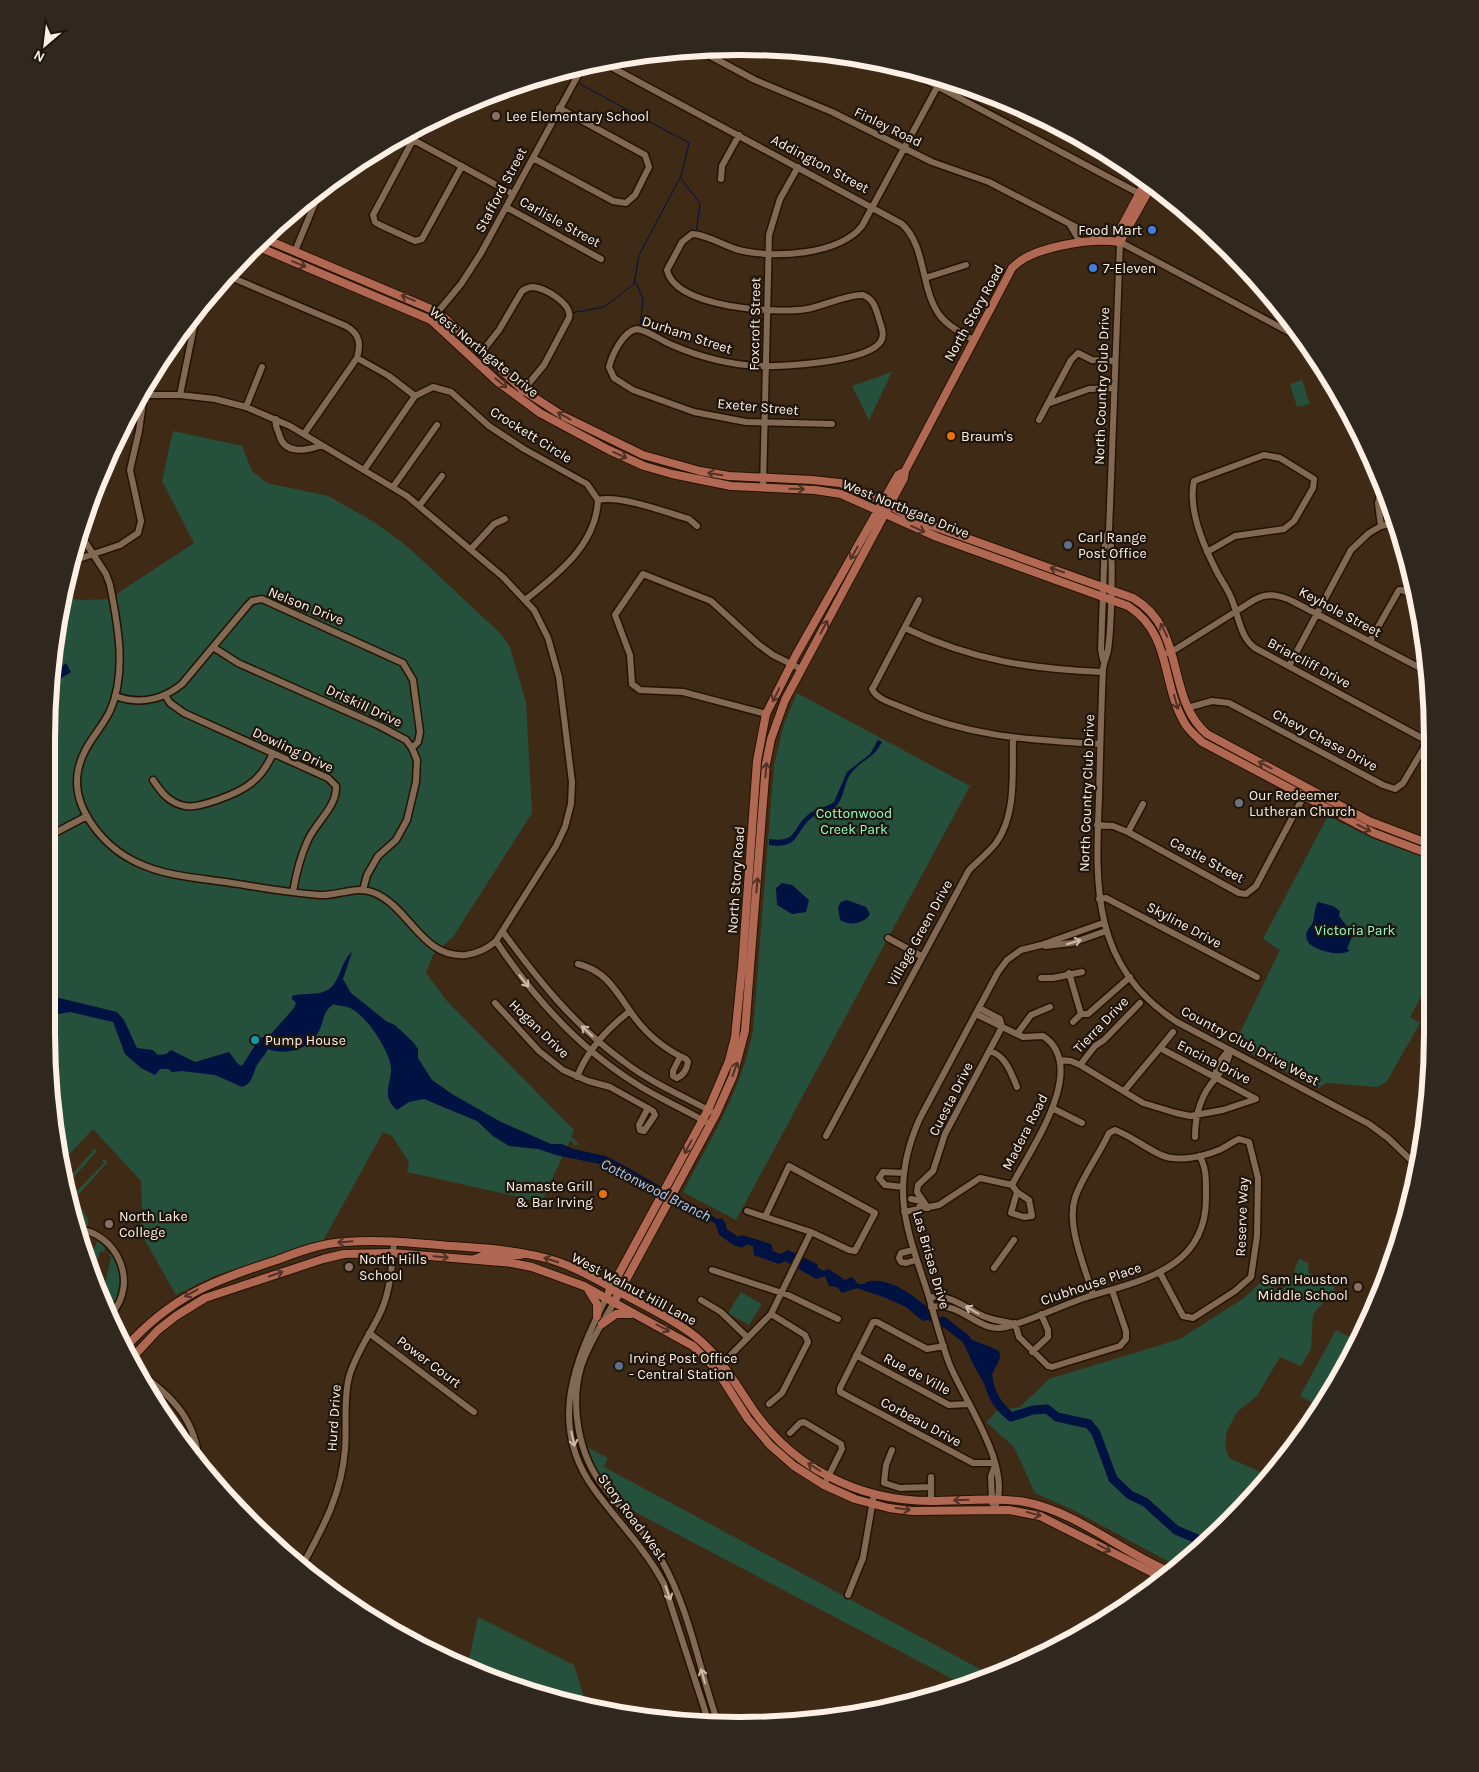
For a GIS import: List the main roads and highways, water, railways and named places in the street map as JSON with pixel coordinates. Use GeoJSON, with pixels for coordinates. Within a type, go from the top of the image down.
{"type":"FeatureCollection","features":[{"type":"Feature","properties":{"kind":"main road"},"geometry":{"type":"LineString","coordinates":[[1142,195],[1144,187]]}},
{"type":"Feature","properties":{"kind":"main road"},"geometry":{"type":"LineString","coordinates":[[1142,195],[1147,190]]}},
{"type":"Feature","properties":{"kind":"main road","name":"North Story Road"},"geometry":{"type":"LineString","coordinates":[[606,1298],[640,1244],[667,1207],[716,1114],[723,1090],[736,1026],[754,800],[761,733],[766,714],[791,664],[904,478],[905,471],[973,340],[1016,264],[1038,251],[1080,242],[1101,240],[1120,242],[1121,228],[1142,195]]}},
{"type":"Feature","properties":{"kind":"main road","name":"West Northgate Drive"},"geometry":{"type":"LineString","coordinates":[[270,241],[438,312],[523,390],[571,420],[643,455],[700,471],[729,476],[840,483],[920,521],[1138,601],[1156,618],[1167,636],[1187,708],[1202,729],[1224,744],[1368,821],[1424,842]]}},
{"type":"Feature","properties":{"kind":"main road","name":"West Northgate Drive"},"geometry":{"type":"LineString","coordinates":[[262,248],[431,320],[517,396],[547,417],[644,466],[702,481],[763,488],[815,490],[841,494],[937,537],[1128,606],[1144,619],[1156,634],[1178,710],[1184,723],[1202,742],[1374,833],[1424,852]]}},
{"type":"Feature","properties":{"kind":"main road","name":"North Story Road"},"geometry":{"type":"LineString","coordinates":[[614,1302],[659,1201],[708,1110],[723,1090],[739,1058],[745,1031],[771,739],[784,700],[882,512]]}},
{"type":"Feature","properties":{"kind":"main road"},"geometry":{"type":"LineString","coordinates":[[991,556],[994,548]]}},
{"type":"Feature","properties":{"kind":"main road"},"geometry":{"type":"LineString","coordinates":[[1220,752],[1224,744]]}},
{"type":"Feature","properties":{"kind":"main road"},"geometry":{"type":"LineString","coordinates":[[754,800],[764,801]]}},
{"type":"Feature","properties":{"kind":"main road","name":"West Walnut Hill Lane"},"geometry":{"type":"LineString","coordinates":[[130,1342],[156,1316],[186,1295],[244,1271],[296,1253],[342,1242],[394,1242],[522,1253],[557,1262],[619,1292],[695,1336],[723,1364],[756,1413],[779,1440],[800,1458],[828,1476],[874,1494],[931,1501],[995,1499],[1040,1506],[1062,1515],[1165,1568]]}},
{"type":"Feature","properties":{"kind":"main road","name":"West Walnut Hill Lane"},"geometry":{"type":"LineString","coordinates":[[136,1354],[152,1335],[176,1316],[206,1298],[314,1261],[344,1254],[393,1253],[532,1267],[584,1286],[682,1338],[704,1355],[716,1369],[749,1420],[776,1452],[805,1474],[824,1485],[872,1504],[912,1511],[1009,1510],[1040,1516],[1157,1575]]}},
{"type":"Feature","properties":{"kind":"main road"},"geometry":{"type":"LineString","coordinates":[[474,1260],[486,1255],[514,1256],[522,1253]]}},
{"type":"Feature","properties":{"kind":"main road"},"geometry":{"type":"LineString","coordinates":[[244,1271],[249,1283]]}},
{"type":"Feature","properties":{"kind":"main road"},"geometry":{"type":"LineString","coordinates":[[584,1286],[596,1300],[597,1316]]}},
{"type":"Feature","properties":{"kind":"main road"},"geometry":{"type":"LineString","coordinates":[[602,1324],[616,1314],[638,1315]]}},
{"type":"Feature","properties":{"kind":"main road"},"geometry":{"type":"LineString","coordinates":[[749,1420],[756,1422],[770,1438],[779,1440]]}},
{"type":"Feature","properties":{"kind":"water"},"geometry":{"type":"Polygon","coordinates":[[[66,663],[71,672],[61,678],[57,683],[59,669],[66,663]]]}},
{"type":"Feature","properties":{"kind":"water"},"geometry":{"type":"Polygon","coordinates":[[[878,740],[882,742],[879,748],[849,776],[836,807],[814,816],[803,827],[796,838],[787,845],[769,845],[769,839],[779,840],[790,837],[809,814],[834,802],[847,772],[870,754],[878,740]]]}},
{"type":"Feature","properties":{"kind":"water"},"geometry":{"type":"Polygon","coordinates":[[[782,883],[792,885],[809,900],[806,912],[792,914],[777,905],[776,888],[782,883]]]}},
{"type":"Feature","properties":{"kind":"water"},"geometry":{"type":"Polygon","coordinates":[[[847,900],[866,907],[870,914],[861,922],[856,923],[840,920],[838,907],[841,902],[847,900]]]}},
{"type":"Feature","properties":{"kind":"water"},"geometry":{"type":"Polygon","coordinates":[[[1318,902],[1333,906],[1340,911],[1339,916],[1353,934],[1347,949],[1350,950],[1341,953],[1327,952],[1309,944],[1306,937],[1307,932],[1313,922],[1318,902]]]}},
{"type":"Feature","properties":{"kind":"water"},"geometry":{"type":"Polygon","coordinates":[[[352,952],[343,979],[351,993],[386,1021],[395,1025],[413,1042],[418,1049],[418,1058],[432,1080],[452,1094],[501,1122],[551,1144],[562,1144],[573,1149],[606,1156],[726,1224],[726,1238],[732,1239],[742,1235],[771,1244],[773,1251],[781,1254],[788,1250],[817,1264],[818,1268],[824,1271],[829,1269],[845,1280],[852,1277],[858,1284],[878,1281],[902,1289],[958,1333],[999,1351],[1000,1358],[990,1379],[984,1377],[997,1396],[993,1399],[962,1340],[947,1329],[928,1320],[923,1321],[906,1307],[857,1288],[842,1293],[837,1287],[829,1286],[825,1276],[816,1279],[785,1261],[779,1264],[754,1255],[753,1246],[746,1244],[742,1248],[732,1244],[719,1234],[720,1227],[717,1224],[677,1207],[604,1165],[556,1155],[538,1149],[509,1146],[493,1136],[477,1121],[424,1099],[409,1102],[397,1110],[389,1100],[388,1090],[391,1067],[382,1043],[364,1019],[350,1008],[334,1004],[331,1006],[326,1012],[319,1031],[314,1038],[301,1048],[284,1052],[268,1049],[257,1065],[250,1081],[242,1087],[215,1075],[182,1071],[172,1072],[168,1069],[160,1069],[155,1075],[141,1068],[125,1054],[113,1022],[70,1012],[59,1014],[55,1012],[55,997],[117,1012],[124,1020],[137,1048],[153,1050],[158,1055],[166,1054],[171,1050],[195,1062],[229,1052],[238,1064],[242,1066],[259,1039],[272,1033],[294,1008],[296,1003],[292,996],[319,993],[329,989],[337,980],[348,956],[352,952]]]}},
{"type":"Feature","properties":{"kind":"waterway"},"geometry":{"type":"LineString","coordinates":[[571,313],[604,307],[634,284],[639,255],[681,176],[689,143],[580,84]]}},
{"type":"Feature","properties":{"kind":"waterway"},"geometry":{"type":"LineString","coordinates":[[681,179],[700,203],[696,233]]}},
{"type":"Feature","properties":{"kind":"waterway"},"geometry":{"type":"LineString","coordinates":[[636,282],[643,299],[640,326]]}},
{"type":"Feature","properties":{"kind":"waterway","name":"Cottonwood Branch"},"geometry":{"type":"LineString","coordinates":[[720,1223],[723,1232],[736,1241],[743,1242]]}},
{"type":"Feature","properties":{"kind":"waterway","name":"Cottonwood Branch"},"geometry":{"type":"LineString","coordinates":[[943,1321],[966,1339]]}},
{"type":"Feature","properties":{"kind":"waterway","name":"Cottonwood Branch"},"geometry":{"type":"LineString","coordinates":[[987,1367],[993,1395],[1000,1406],[1011,1417],[1033,1410],[1047,1409],[1057,1417],[1089,1424],[1096,1433],[1113,1479],[1130,1495],[1145,1502],[1176,1530],[1199,1540]]}},
{"type":"Feature","properties":{"kind":"place","name":"Lee Elementary School"},"geometry":{"type":"Point","coordinates":[496,116]}},
{"type":"Feature","properties":{"kind":"place","name":"Food Mart"},"geometry":{"type":"Point","coordinates":[1152,230]}},
{"type":"Feature","properties":{"kind":"place","name":"7-Eleven"},"geometry":{"type":"Point","coordinates":[1093,268]}},
{"type":"Feature","properties":{"kind":"place","name":"Braum's"},"geometry":{"type":"Point","coordinates":[951,436]}},
{"type":"Feature","properties":{"kind":"place","name":"Carl Range Post Office"},"geometry":{"type":"Point","coordinates":[1068,545]}},
{"type":"Feature","properties":{"kind":"place","name":"Our Redeemer Lutheran Church"},"geometry":{"type":"Point","coordinates":[1239,803]}},
{"type":"Feature","properties":{"kind":"place","name":"Pump House"},"geometry":{"type":"Point","coordinates":[255,1040]}},
{"type":"Feature","properties":{"kind":"place","name":"Namaste Grill & Bar Irving"},"geometry":{"type":"Point","coordinates":[603,1194]}},
{"type":"Feature","properties":{"kind":"place","name":"North Lake College"},"geometry":{"type":"Point","coordinates":[109,1224]}},
{"type":"Feature","properties":{"kind":"place","name":"North Hills School"},"geometry":{"type":"Point","coordinates":[349,1267]}},
{"type":"Feature","properties":{"kind":"place","name":"Sam Houston Middle School"},"geometry":{"type":"Point","coordinates":[1358,1287]}},
{"type":"Feature","properties":{"kind":"place","name":"Irving Post Office - Central Station"},"geometry":{"type":"Point","coordinates":[619,1366]}},
{"type":"Feature","properties":{"kind":"park label","name":"Cottonwood Creek Park"},"geometry":{"type":"Point","coordinates":[854,822]}},
{"type":"Feature","properties":{"kind":"park label","name":"Victoria Park"},"geometry":{"type":"Point","coordinates":[1355,930]}}]}
